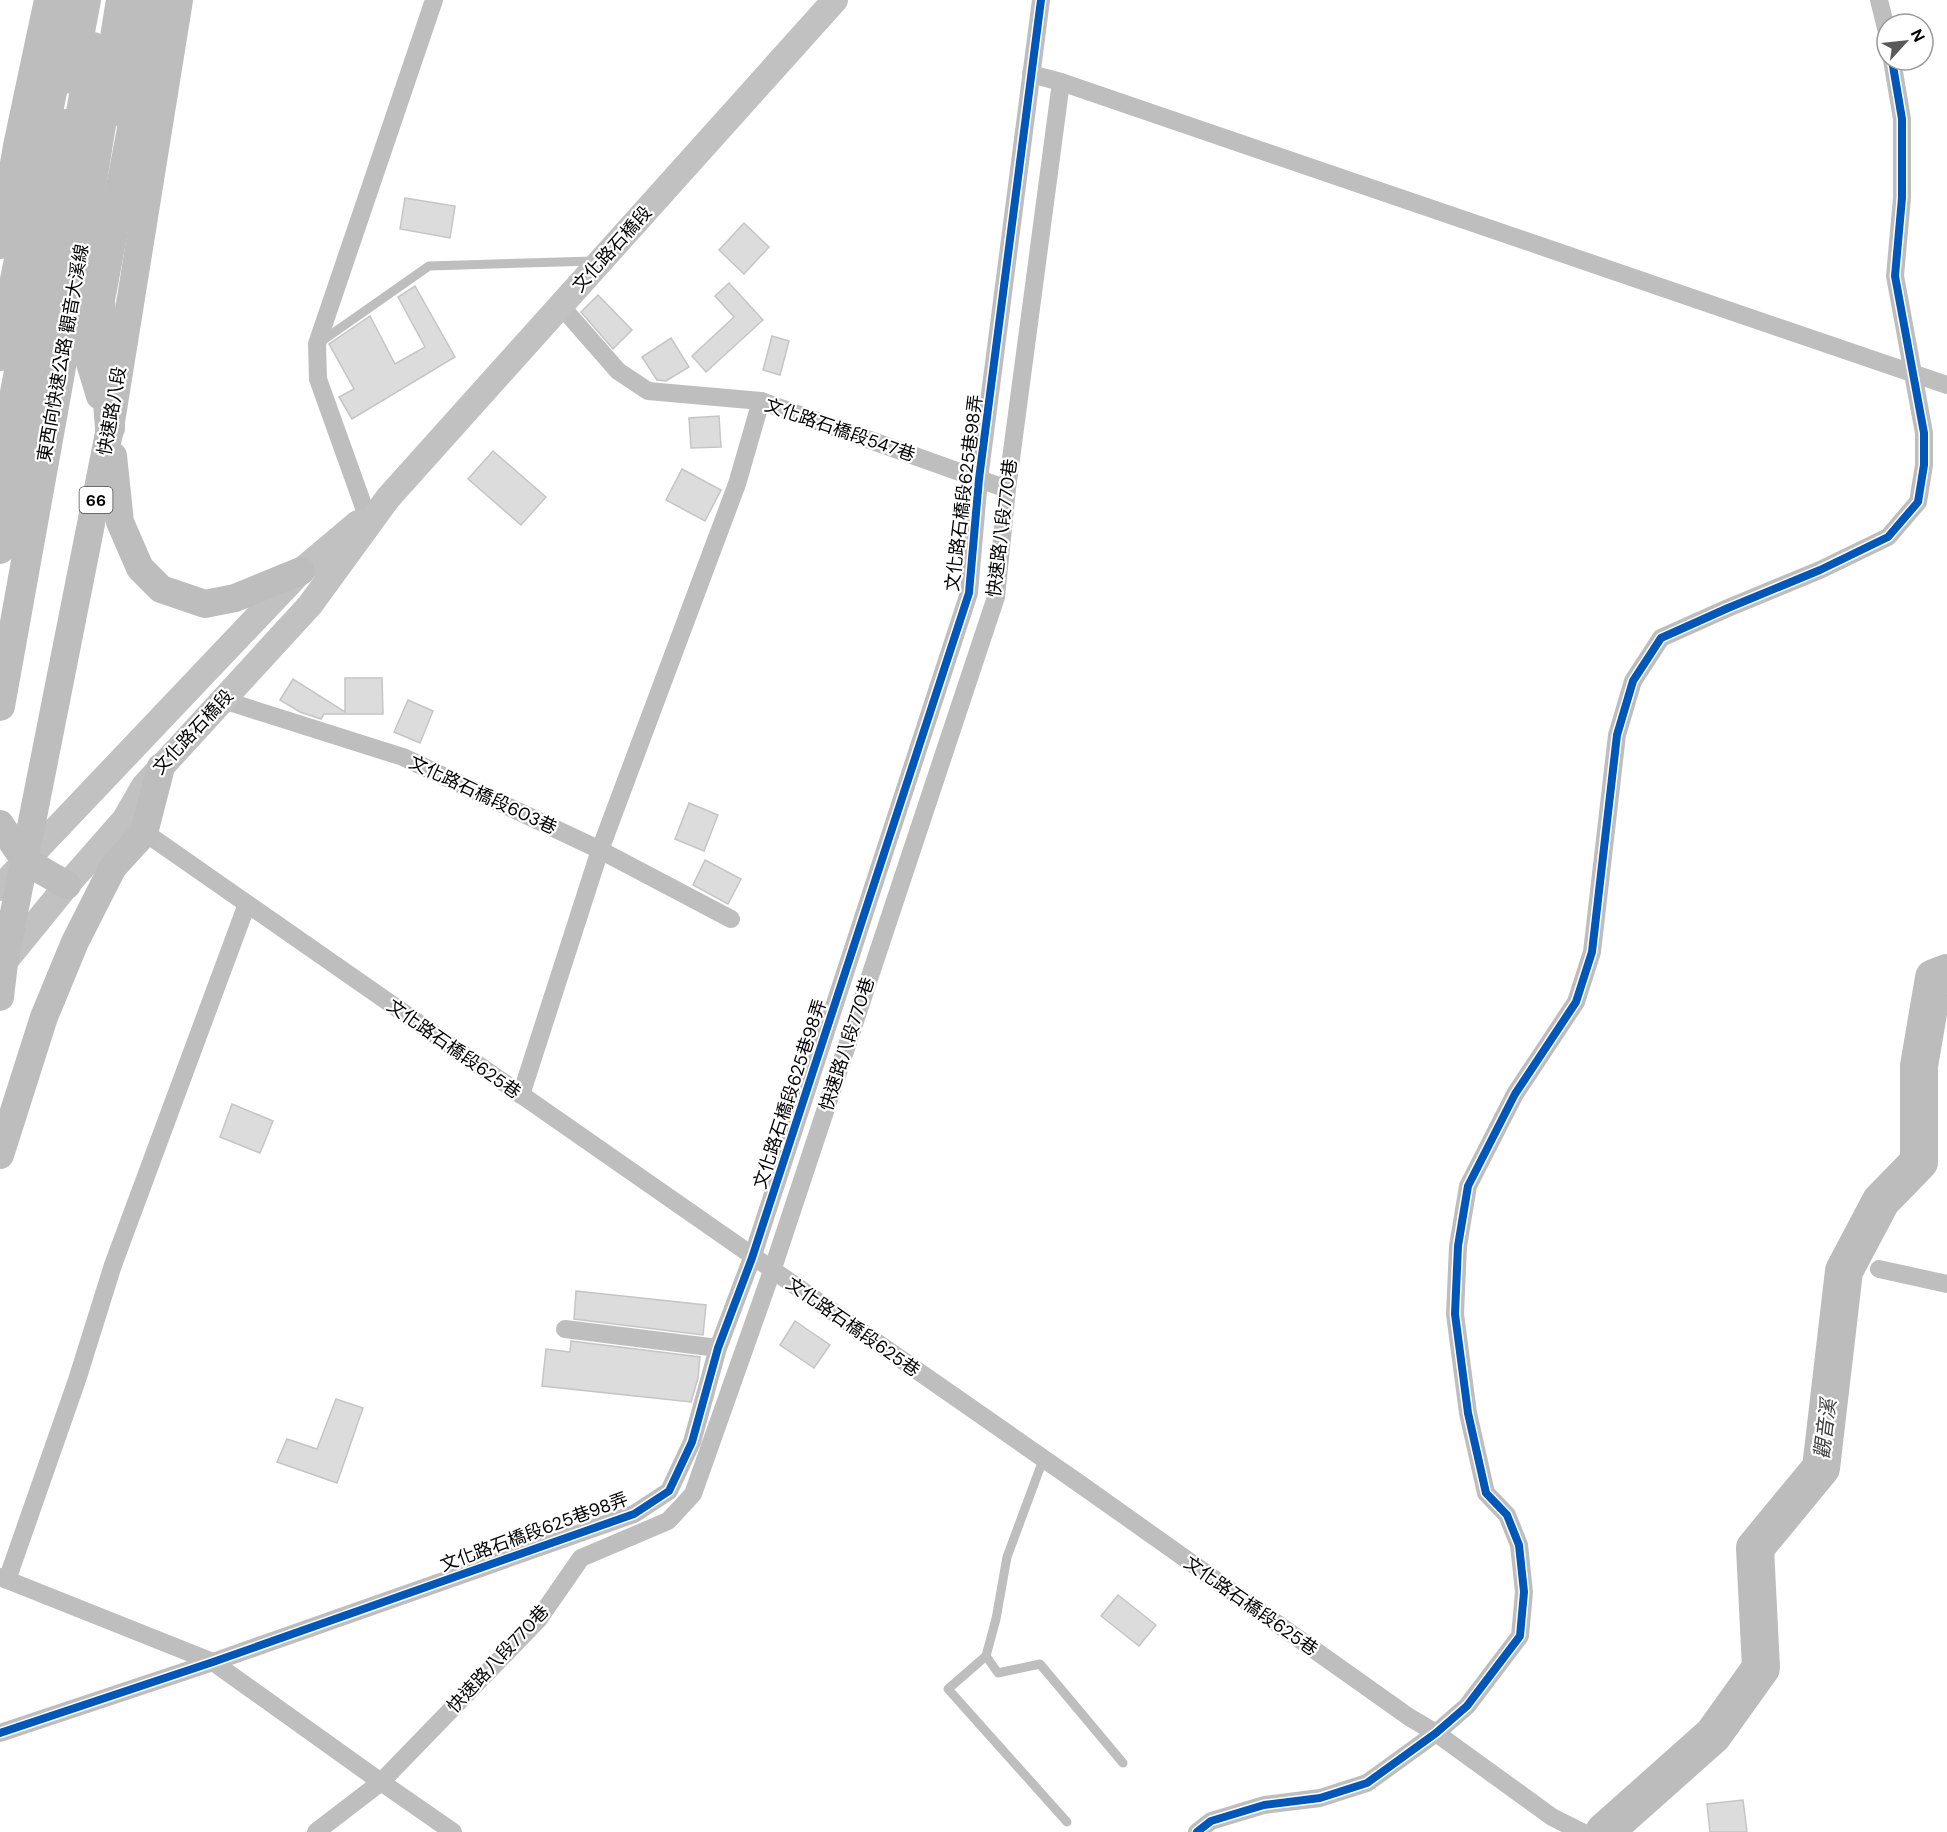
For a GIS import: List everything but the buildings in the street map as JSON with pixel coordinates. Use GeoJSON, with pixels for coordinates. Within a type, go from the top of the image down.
{"type":"FeatureCollection","features":[{"type":"Feature","properties":{"kind":"highway"},"geometry":{"type":"LineString","coordinates":[[0,356],[70,0]]}},
{"type":"Feature","properties":{"kind":"highway","name":"東西向快速公路 觀音大溪線"},"geometry":{"type":"LineString","coordinates":[[0,549],[102,0]]}},
{"type":"Feature","properties":{"kind":"highway","name":"東西向快速公路 觀音大溪線"},"geometry":{"type":"LineString","coordinates":[[0,706],[72,306],[121,0]]}},
{"type":"Feature","properties":{"kind":"highway"},"geometry":{"type":"LineString","coordinates":[[110,428],[100,300],[156,0]]}},
{"type":"Feature","properties":{"kind":"main road"},"geometry":{"type":"LineString","coordinates":[[0,245],[17,146],[48,0]]}},
{"type":"Feature","properties":{"kind":"main road"},"geometry":{"type":"LineString","coordinates":[[0,468],[87,0]]}},
{"type":"Feature","properties":{"kind":"main road"},"geometry":{"type":"LineString","coordinates":[[138,0],[86,350],[110,428],[120,522],[140,568],[161,590],[205,604],[235,598],[301,571]]}},
{"type":"Feature","properties":{"kind":"main road","name":"快速路八段"},"geometry":{"type":"LineString","coordinates":[[0,997],[2,965],[25,861],[110,428],[178,0]]}},
{"type":"Feature","properties":{"kind":"main road","name":"文化路石橋段"},"geometry":{"type":"LineString","coordinates":[[161,767],[310,605],[388,498],[835,0]]}},
{"type":"Feature","properties":{"kind":"main road","name":"文化路石橋段"},"geometry":{"type":"LineString","coordinates":[[0,888],[301,571],[388,498]]}},
{"type":"Feature","properties":{"kind":"main road"},"geometry":{"type":"LineString","coordinates":[[0,1155],[44,1017],[75,942],[135,826],[161,767]]}},
{"type":"Feature","properties":{"kind":"main road"},"geometry":{"type":"LineString","coordinates":[[0,824],[25,861],[67,885]]}},
{"type":"Feature","properties":{"kind":"main road"},"geometry":{"type":"LineString","coordinates":[[2,965],[67,885],[135,826]]}},
{"type":"Feature","properties":{"kind":"street"},"geometry":{"type":"LineString","coordinates":[[367,516],[318,379],[317,344],[434,0]]}},
{"type":"Feature","properties":{"kind":"street","name":"文化路石橋段625巷98弄"},"geometry":{"type":"LineString","coordinates":[[0,1733],[213,1662],[634,1514],[669,1491],[692,1442],[718,1348],[752,1258],[969,593],[979,479],[1041,0]]}},
{"type":"Feature","properties":{"kind":"street"},"geometry":{"type":"LineString","coordinates":[[1197,1832],[1210,1821],[1253,1808],[1320,1798],[1367,1783],[1436,1733],[1467,1706],[1520,1636],[1524,1592],[1519,1545],[1507,1515],[1486,1493],[1468,1413],[1455,1314],[1458,1246],[1468,1186],[1515,1094],[1576,1002],[1592,952],[1617,735],[1633,681],[1661,638],[1820,570],[1888,537],[1918,502],[1924,465],[1924,433],[1895,276],[1902,198],[1902,119],[1894,72]]}},
{"type":"Feature","properties":{"kind":"street"},"geometry":{"type":"LineString","coordinates":[[1031,74],[1947,386]]}},
{"type":"Feature","properties":{"kind":"street","name":"快速路八段770巷"},"geometry":{"type":"LineString","coordinates":[[316,1832],[381,1782],[538,1620],[581,1558],[668,1521],[693,1494],[772,1271],[996,597],[1006,489],[1060,82]]}},
{"type":"Feature","properties":{"kind":"street","name":"文化路石橋段547巷"},"geometry":{"type":"LineString","coordinates":[[561,306],[618,371],[648,391],[761,401],[1006,489]]}},
{"type":"Feature","properties":{"kind":"street"},"geometry":{"type":"LineString","coordinates":[[521,1095],[600,850],[737,484],[761,401]]}},
{"type":"Feature","properties":{"kind":"street","name":"文化路石橋段603巷"},"geometry":{"type":"LineString","coordinates":[[223,700],[403,757],[600,850],[731,919]]}},
{"type":"Feature","properties":{"kind":"street","name":"文化路石橋段625巷"},"geometry":{"type":"LineString","coordinates":[[135,826],[1409,1717],[1436,1733],[1552,1817],[1580,1831]]}},
{"type":"Feature","properties":{"kind":"street"},"geometry":{"type":"LineString","coordinates":[[247,904],[113,1265],[77,1380],[4,1579],[213,1662],[453,1832]]}},
{"type":"Feature","properties":{"kind":"street"},"geometry":{"type":"LineString","coordinates":[[1879,1269],[1947,1284]]}},
{"type":"Feature","properties":{"kind":"street"},"geometry":{"type":"LineString","coordinates":[[565,1329],[718,1348]]}},
{"type":"Feature","properties":{"kind":"lane"},"geometry":{"type":"LineString","coordinates":[[317,344],[429,266],[601,261]]}},
{"type":"Feature","properties":{"kind":"lane"},"geometry":{"type":"LineString","coordinates":[[1043,1460],[1007,1557],[996,1619],[986,1656],[948,1689],[1066,1822]]}},
{"type":"Feature","properties":{"kind":"lane"},"geometry":{"type":"LineString","coordinates":[[986,1656],[998,1673],[1040,1664],[1123,1763]]}},
{"type":"Feature","properties":{"kind":"waterway","name":"觀音溪"},"geometry":{"type":"LineString","coordinates":[[1604,1832],[1713,1735],[1761,1668],[1755,1548],[1821,1468],[1844,1271],[1881,1201],[1919,1162],[1919,1066],[1934,978],[1947,973]]}},
{"type":"Feature","properties":{"kind":"cycle path"},"geometry":{"type":"LineString","coordinates":[[0,1733],[213,1662],[634,1514],[669,1491],[692,1442],[718,1348],[752,1258],[969,593],[979,479],[1041,0]]}},
{"type":"Feature","properties":{"kind":"cycle path"},"geometry":{"type":"LineString","coordinates":[[1197,1832],[1211,1821],[1264,1805],[1320,1798],[1367,1783],[1436,1733],[1467,1706],[1520,1636],[1524,1592],[1519,1545],[1507,1515],[1486,1493],[1468,1413],[1455,1314],[1458,1246],[1468,1186],[1515,1094],[1576,1002],[1592,952],[1617,735],[1633,681],[1661,638],[1820,570],[1888,537],[1918,502],[1924,465],[1924,433],[1895,276],[1902,198],[1902,119],[1894,72]]}}]}
